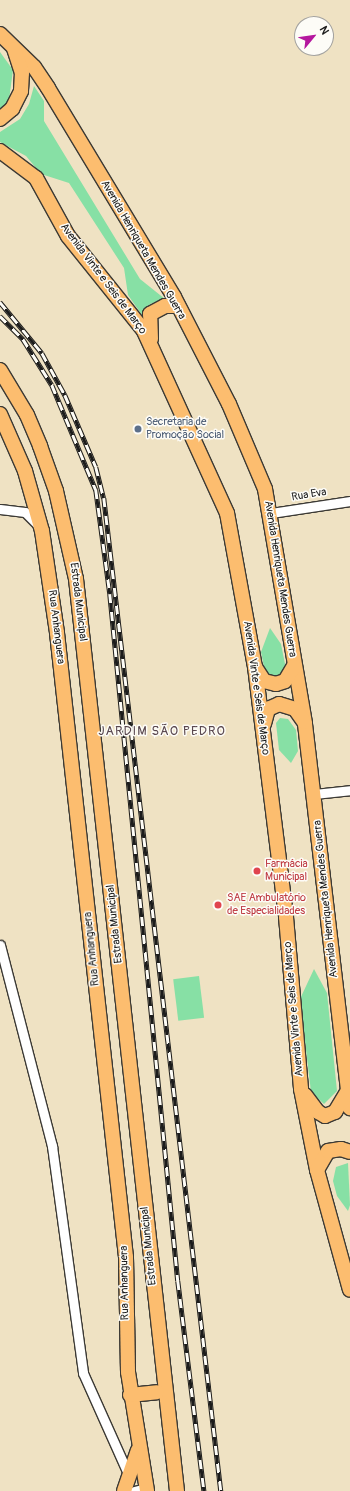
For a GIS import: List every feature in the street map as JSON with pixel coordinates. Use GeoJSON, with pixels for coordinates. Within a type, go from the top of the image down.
{"type":"FeatureCollection","features":[{"type":"Feature","properties":{"kind":"main road"},"geometry":{"type":"LineString","coordinates":[[0,34],[11,43],[23,83],[16,103],[0,119]]}},
{"type":"Feature","properties":{"kind":"main road","name":"Avenida Henriqueta Mendes Guerra"},"geometry":{"type":"LineString","coordinates":[[11,43],[48,88],[178,306],[250,449],[271,514],[294,666],[305,724],[350,1108]]}},
{"type":"Feature","properties":{"kind":"main road","name":"Avenida Vinte e Seis de Março"},"geometry":{"type":"LineString","coordinates":[[0,151],[36,178],[68,236],[136,320],[151,344],[227,513],[255,666],[287,929],[301,1089],[317,1170],[350,1290]]}},
{"type":"Feature","properties":{"kind":"main road"},"geometry":{"type":"LineString","coordinates":[[151,344],[150,314],[165,306],[178,306]]}},
{"type":"Feature","properties":{"kind":"main road","name":"Estrada Municipal"},"geometry":{"type":"LineString","coordinates":[[0,370],[27,415],[45,461],[66,530],[76,579],[171,1450],[177,1491]]}},
{"type":"Feature","properties":{"kind":"main road","name":"Rua Anhanguera"},"geometry":{"type":"LineString","coordinates":[[0,414],[25,472],[42,531],[57,633],[126,1257],[126,1358],[130,1395],[139,1447],[142,1490]]}},
{"type":"Feature","properties":{"kind":"main road"},"geometry":{"type":"LineString","coordinates":[[255,666],[264,681],[273,684],[285,681],[294,666]]}},
{"type":"Feature","properties":{"kind":"main road"},"geometry":{"type":"LineString","coordinates":[[262,729],[268,710],[279,704],[295,709],[305,724]]}},
{"type":"Feature","properties":{"kind":"main road"},"geometry":{"type":"LineString","coordinates":[[301,1089],[312,1106],[325,1116],[335,1112],[347,1092]]}},
{"type":"Feature","properties":{"kind":"main road"},"geometry":{"type":"LineString","coordinates":[[317,1170],[328,1151],[341,1149],[350,1152]]}},
{"type":"Feature","properties":{"kind":"main road"},"geometry":{"type":"LineString","coordinates":[[149,1250],[146,1277],[157,1392],[164,1432],[171,1450]]}},
{"type":"Feature","properties":{"kind":"main road"},"geometry":{"type":"LineString","coordinates":[[130,1395],[157,1392]]}},
{"type":"Feature","properties":{"kind":"main road"},"geometry":{"type":"LineString","coordinates":[[124,1491],[139,1447]]}},
{"type":"Feature","properties":{"kind":"street","name":"Rua Eva"},"geometry":{"type":"LineString","coordinates":[[271,514],[350,501]]}},
{"type":"Feature","properties":{"kind":"street"},"geometry":{"type":"LineString","coordinates":[[0,509],[25,512],[42,531]]}},
{"type":"Feature","properties":{"kind":"street"},"geometry":{"type":"LineString","coordinates":[[314,794],[350,790]]}},
{"type":"Feature","properties":{"kind":"street"},"geometry":{"type":"LineString","coordinates":[[0,945],[52,1146],[63,1204],[82,1368],[129,1476]]}},
{"type":"Feature","properties":{"kind":"green space"},"geometry":{"type":"Polygon","coordinates":[[[0,52],[13,70],[9,100],[0,110],[0,52]]]}},
{"type":"Feature","properties":{"kind":"green space"},"geometry":{"type":"Polygon","coordinates":[[[34,86],[44,101],[44,121],[140,279],[165,299],[150,304],[142,315],[128,295],[124,268],[69,183],[41,174],[26,156],[0,142],[0,132],[20,119],[29,104],[34,86]]]}},
{"type":"Feature","properties":{"kind":"green space"},"geometry":{"type":"Polygon","coordinates":[[[270,628],[281,644],[285,664],[283,676],[272,679],[265,672],[261,652],[270,628]]]}},
{"type":"Feature","properties":{"kind":"green space"},"geometry":{"type":"Polygon","coordinates":[[[280,718],[288,719],[296,730],[298,751],[291,763],[279,750],[276,723],[280,718]]]}},
{"type":"Feature","properties":{"kind":"green space"},"geometry":{"type":"Polygon","coordinates":[[[314,969],[327,993],[337,1091],[324,1104],[311,1092],[300,999],[314,969]]]}},
{"type":"Feature","properties":{"kind":"green space"},"geometry":{"type":"Polygon","coordinates":[[[199,976],[204,1018],[178,1021],[173,979],[199,976]]]}},
{"type":"Feature","properties":{"kind":"green space"},"geometry":{"type":"Polygon","coordinates":[[[348,1163],[350,1205],[348,1211],[337,1196],[333,1181],[336,1167],[348,1163]]]}},
{"type":"Feature","properties":{"kind":"railway"},"geometry":{"type":"LineString","coordinates":[[0,302],[42,353],[65,395],[96,467],[104,498],[221,1491]]}},
{"type":"Feature","properties":{"kind":"railway"},"geometry":{"type":"LineString","coordinates":[[0,316],[23,339],[52,385],[96,490],[110,594],[178,1281],[204,1491]]}},
{"type":"Feature","properties":{"kind":"place","name":"Secretaria de Promoção Social"},"geometry":{"type":"Point","coordinates":[138,429]}},
{"type":"Feature","properties":{"kind":"place","name":"Farmácia Municipal"},"geometry":{"type":"Point","coordinates":[257,871]}},
{"type":"Feature","properties":{"kind":"place","name":"SAE Ambulatório de Especialidades"},"geometry":{"type":"Point","coordinates":[218,905]}},
{"type":"Feature","properties":{"kind":"district","name":"JARDIM SÃO PEDRO"},"geometry":{"type":"Point","coordinates":[162,731]}}]}
